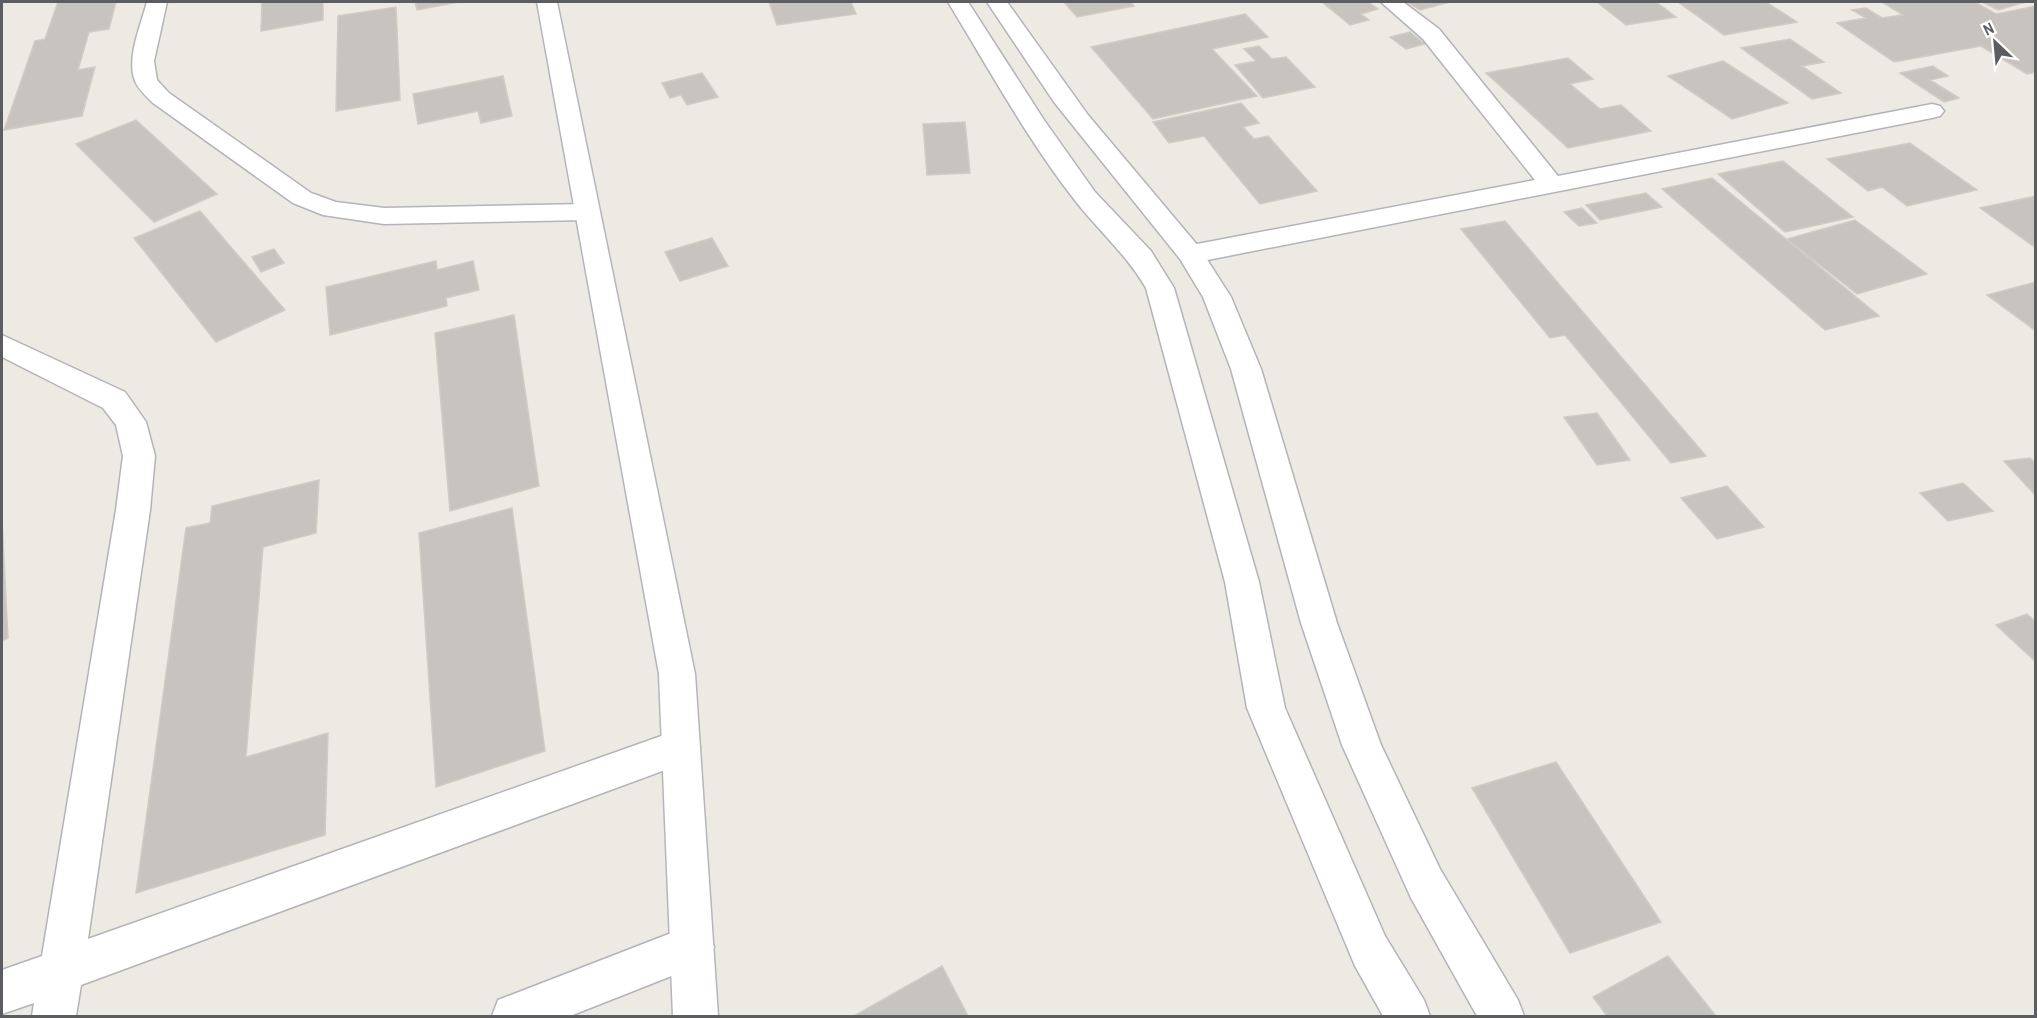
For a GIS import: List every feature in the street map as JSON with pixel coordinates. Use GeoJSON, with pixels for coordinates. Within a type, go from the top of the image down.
{"type":"FeatureCollection","features":[{"type":"Feature","properties":{"kind":"street"},"geometry":{"type":"LineString","coordinates":[[157,2],[143,61],[146,81],[161,98],[302,198],[332,209],[384,216],[587,212]]}},
{"type":"Feature","properties":{"kind":"street"},"geometry":{"type":"LineString","coordinates":[[547,2],[676,674],[696,1017]]}},
{"type":"Feature","properties":{"kind":"street"},"geometry":{"type":"LineString","coordinates":[[958,2],[1033,122],[1086,197],[1141,257],[1160,288],[1242,582],[1266,708],[1370,951],[1408,1017]]}},
{"type":"Feature","properties":{"kind":"street"},"geometry":{"type":"LineString","coordinates":[[997,2],[1071,106],[1133,186],[1192,254],[1217,296],[1243,354],[1327,649],[1358,740],[1404,845],[1456,942],[1502,1017]]}},
{"type":"Feature","properties":{"kind":"street"},"geometry":{"type":"LineString","coordinates":[[1391,2],[1431,34],[1552,185]]}},
{"type":"Feature","properties":{"kind":"street"},"geometry":{"type":"LineString","coordinates":[[1192,254],[1932,111]]}},
{"type":"Feature","properties":{"kind":"street"},"geometry":{"type":"LineString","coordinates":[[2,345],[114,400],[131,422],[140,456],[54,1017]]}},
{"type":"Feature","properties":{"kind":"street"},"geometry":{"type":"LineString","coordinates":[[2,992],[681,747]]}},
{"type":"Feature","properties":{"kind":"street"},"geometry":{"type":"LineString","coordinates":[[514,1017],[692,947]]}},
{"type":"Feature","properties":{"kind":"building"},"geometry":{"type":"Polygon","coordinates":[[[58,2],[116,2],[109,29],[89,32],[78,70],[95,67],[82,116],[4,130],[35,41],[45,39],[58,2]]]}},
{"type":"Feature","properties":{"kind":"building"},"geometry":{"type":"Polygon","coordinates":[[[262,2],[323,2],[323,20],[261,31],[262,2]]]}},
{"type":"Feature","properties":{"kind":"building"},"geometry":{"type":"Polygon","coordinates":[[[415,2],[459,2],[417,10],[415,2]]]}},
{"type":"Feature","properties":{"kind":"building"},"geometry":{"type":"Polygon","coordinates":[[[769,2],[851,2],[856,14],[777,25],[769,2]]]}},
{"type":"Feature","properties":{"kind":"building"},"geometry":{"type":"Polygon","coordinates":[[[1064,2],[1130,2],[1134,6],[1077,17],[1064,2]]]}},
{"type":"Feature","properties":{"kind":"building"},"geometry":{"type":"Polygon","coordinates":[[[1322,2],[1368,2],[1378,9],[1361,14],[1369,20],[1350,25],[1322,2]]]}},
{"type":"Feature","properties":{"kind":"building"},"geometry":{"type":"Polygon","coordinates":[[[1407,2],[1450,2],[1420,10],[1407,2]]]}},
{"type":"Feature","properties":{"kind":"building"},"geometry":{"type":"Polygon","coordinates":[[[1597,2],[1656,2],[1676,17],[1626,25],[1597,2]]]}},
{"type":"Feature","properties":{"kind":"building"},"geometry":{"type":"Polygon","coordinates":[[[1678,2],[1766,2],[1797,22],[1724,35],[1678,2]]]}},
{"type":"Feature","properties":{"kind":"building"},"geometry":{"type":"Polygon","coordinates":[[[1882,2],[1975,2],[1996,14],[2036,6],[2036,72],[2027,74],[1981,46],[1894,62],[1837,23],[1866,18],[1852,10],[1866,8],[1882,18],[1903,15],[1882,2]]]}},
{"type":"Feature","properties":{"kind":"building"},"geometry":{"type":"Polygon","coordinates":[[[1982,2],[2026,2],[1998,10],[1982,2]]]}},
{"type":"Feature","properties":{"kind":"building"},"geometry":{"type":"Polygon","coordinates":[[[396,7],[400,100],[336,111],[338,16],[396,7]]]}},
{"type":"Feature","properties":{"kind":"building"},"geometry":{"type":"Polygon","coordinates":[[[1245,14],[1268,37],[1212,49],[1257,96],[1153,119],[1091,47],[1245,14]]]}},
{"type":"Feature","properties":{"kind":"building"},"geometry":{"type":"Polygon","coordinates":[[[1410,32],[1425,44],[1406,49],[1390,37],[1410,32]]]}},
{"type":"Feature","properties":{"kind":"building"},"geometry":{"type":"Polygon","coordinates":[[[1790,39],[1824,62],[1802,66],[1841,93],[1812,99],[1741,48],[1790,39]]]}},
{"type":"Feature","properties":{"kind":"building"},"geometry":{"type":"Polygon","coordinates":[[[1259,46],[1272,59],[1286,57],[1315,87],[1263,98],[1235,65],[1256,61],[1244,49],[1259,46]]]}},
{"type":"Feature","properties":{"kind":"building"},"geometry":{"type":"Polygon","coordinates":[[[1568,58],[1593,79],[1570,84],[1600,109],[1621,105],[1651,131],[1568,148],[1486,73],[1568,58]]]}},
{"type":"Feature","properties":{"kind":"building"},"geometry":{"type":"Polygon","coordinates":[[[1723,61],[1788,103],[1732,119],[1668,76],[1723,61]]]}},
{"type":"Feature","properties":{"kind":"building"},"geometry":{"type":"Polygon","coordinates":[[[1933,66],[1948,76],[1930,80],[1959,98],[1944,102],[1900,73],[1933,66]]]}},
{"type":"Feature","properties":{"kind":"building"},"geometry":{"type":"Polygon","coordinates":[[[702,73],[718,97],[687,105],[681,95],[670,98],[662,83],[702,73]]]}},
{"type":"Feature","properties":{"kind":"building"},"geometry":{"type":"Polygon","coordinates":[[[503,76],[512,116],[481,123],[478,111],[418,124],[413,94],[503,76]]]}},
{"type":"Feature","properties":{"kind":"building"},"geometry":{"type":"Polygon","coordinates":[[[1241,103],[1259,123],[1243,127],[1254,139],[1268,136],[1317,191],[1260,204],[1204,136],[1169,143],[1153,122],[1241,103]]]}},
{"type":"Feature","properties":{"kind":"building"},"geometry":{"type":"Polygon","coordinates":[[[136,120],[217,194],[154,222],[76,144],[136,120]]]}},
{"type":"Feature","properties":{"kind":"building"},"geometry":{"type":"Polygon","coordinates":[[[965,122],[970,173],[927,175],[923,124],[965,122]]]}},
{"type":"Feature","properties":{"kind":"building"},"geometry":{"type":"Polygon","coordinates":[[[1910,143],[1977,190],[1907,206],[1882,187],[1868,191],[1827,159],[1910,143]]]}},
{"type":"Feature","properties":{"kind":"building"},"geometry":{"type":"Polygon","coordinates":[[[1783,161],[1853,217],[1785,232],[1718,174],[1783,161]]]}},
{"type":"Feature","properties":{"kind":"building"},"geometry":{"type":"Polygon","coordinates":[[[1712,178],[1879,316],[1825,330],[1662,189],[1712,178]]]}},
{"type":"Feature","properties":{"kind":"building"},"geometry":{"type":"Polygon","coordinates":[[[1646,193],[1662,207],[1600,220],[1586,205],[1646,193]]]}},
{"type":"Feature","properties":{"kind":"building"},"geometry":{"type":"Polygon","coordinates":[[[2036,196],[2036,248],[1980,208],[2036,196]]]}},
{"type":"Feature","properties":{"kind":"building"},"geometry":{"type":"Polygon","coordinates":[[[1582,208],[1597,223],[1579,226],[1564,212],[1582,208]]]}},
{"type":"Feature","properties":{"kind":"building"},"geometry":{"type":"Polygon","coordinates":[[[200,211],[285,310],[216,342],[134,238],[200,211]]]}},
{"type":"Feature","properties":{"kind":"building"},"geometry":{"type":"Polygon","coordinates":[[[1855,220],[1927,274],[1857,294],[1787,239],[1855,220]]]}},
{"type":"Feature","properties":{"kind":"building"},"geometry":{"type":"Polygon","coordinates":[[[1505,221],[1706,456],[1671,463],[1565,335],[1550,338],[1461,229],[1505,221]]]}},
{"type":"Feature","properties":{"kind":"building"},"geometry":{"type":"Polygon","coordinates":[[[712,238],[728,266],[680,281],[665,252],[712,238]]]}},
{"type":"Feature","properties":{"kind":"building"},"geometry":{"type":"Polygon","coordinates":[[[274,249],[284,263],[261,272],[252,257],[274,249]]]}},
{"type":"Feature","properties":{"kind":"building"},"geometry":{"type":"Polygon","coordinates":[[[436,261],[437,270],[473,261],[479,290],[446,298],[447,306],[330,335],[326,287],[436,261]]]}},
{"type":"Feature","properties":{"kind":"building"},"geometry":{"type":"Polygon","coordinates":[[[2036,282],[2036,331],[1987,295],[2036,282]]]}},
{"type":"Feature","properties":{"kind":"building"},"geometry":{"type":"Polygon","coordinates":[[[514,315],[539,486],[450,511],[435,333],[514,315]]]}},
{"type":"Feature","properties":{"kind":"building"},"geometry":{"type":"Polygon","coordinates":[[[1597,413],[1630,460],[1597,465],[1564,417],[1597,413]]]}},
{"type":"Feature","properties":{"kind":"building"},"geometry":{"type":"Polygon","coordinates":[[[2030,458],[2036,463],[2036,496],[2004,461],[2030,458]]]}},
{"type":"Feature","properties":{"kind":"building"},"geometry":{"type":"Polygon","coordinates":[[[319,480],[316,533],[263,547],[246,757],[328,733],[325,835],[136,893],[186,528],[210,523],[212,506],[319,480]]]}},
{"type":"Feature","properties":{"kind":"building"},"geometry":{"type":"Polygon","coordinates":[[[1963,483],[1993,511],[1948,521],[1920,493],[1963,483]]]}},
{"type":"Feature","properties":{"kind":"building"},"geometry":{"type":"Polygon","coordinates":[[[1727,486],[1764,527],[1717,539],[1681,498],[1727,486]]]}},
{"type":"Feature","properties":{"kind":"building"},"geometry":{"type":"Polygon","coordinates":[[[512,508],[545,751],[436,787],[419,533],[512,508]]]}},
{"type":"Feature","properties":{"kind":"building"},"geometry":{"type":"Polygon","coordinates":[[[2,520],[8,638],[2,641],[2,520]]]}},
{"type":"Feature","properties":{"kind":"building"},"geometry":{"type":"Polygon","coordinates":[[[2027,614],[2036,622],[2036,662],[1996,625],[2027,614]]]}},
{"type":"Feature","properties":{"kind":"building"},"geometry":{"type":"Polygon","coordinates":[[[1556,762],[1661,922],[1570,953],[1472,788],[1556,762]]]}},
{"type":"Feature","properties":{"kind":"building"},"geometry":{"type":"Polygon","coordinates":[[[1668,956],[1716,1016],[1607,1016],[1593,997],[1668,956]]]}},
{"type":"Feature","properties":{"kind":"building"},"geometry":{"type":"Polygon","coordinates":[[[942,966],[968,1016],[854,1016],[942,966]]]}}]}
